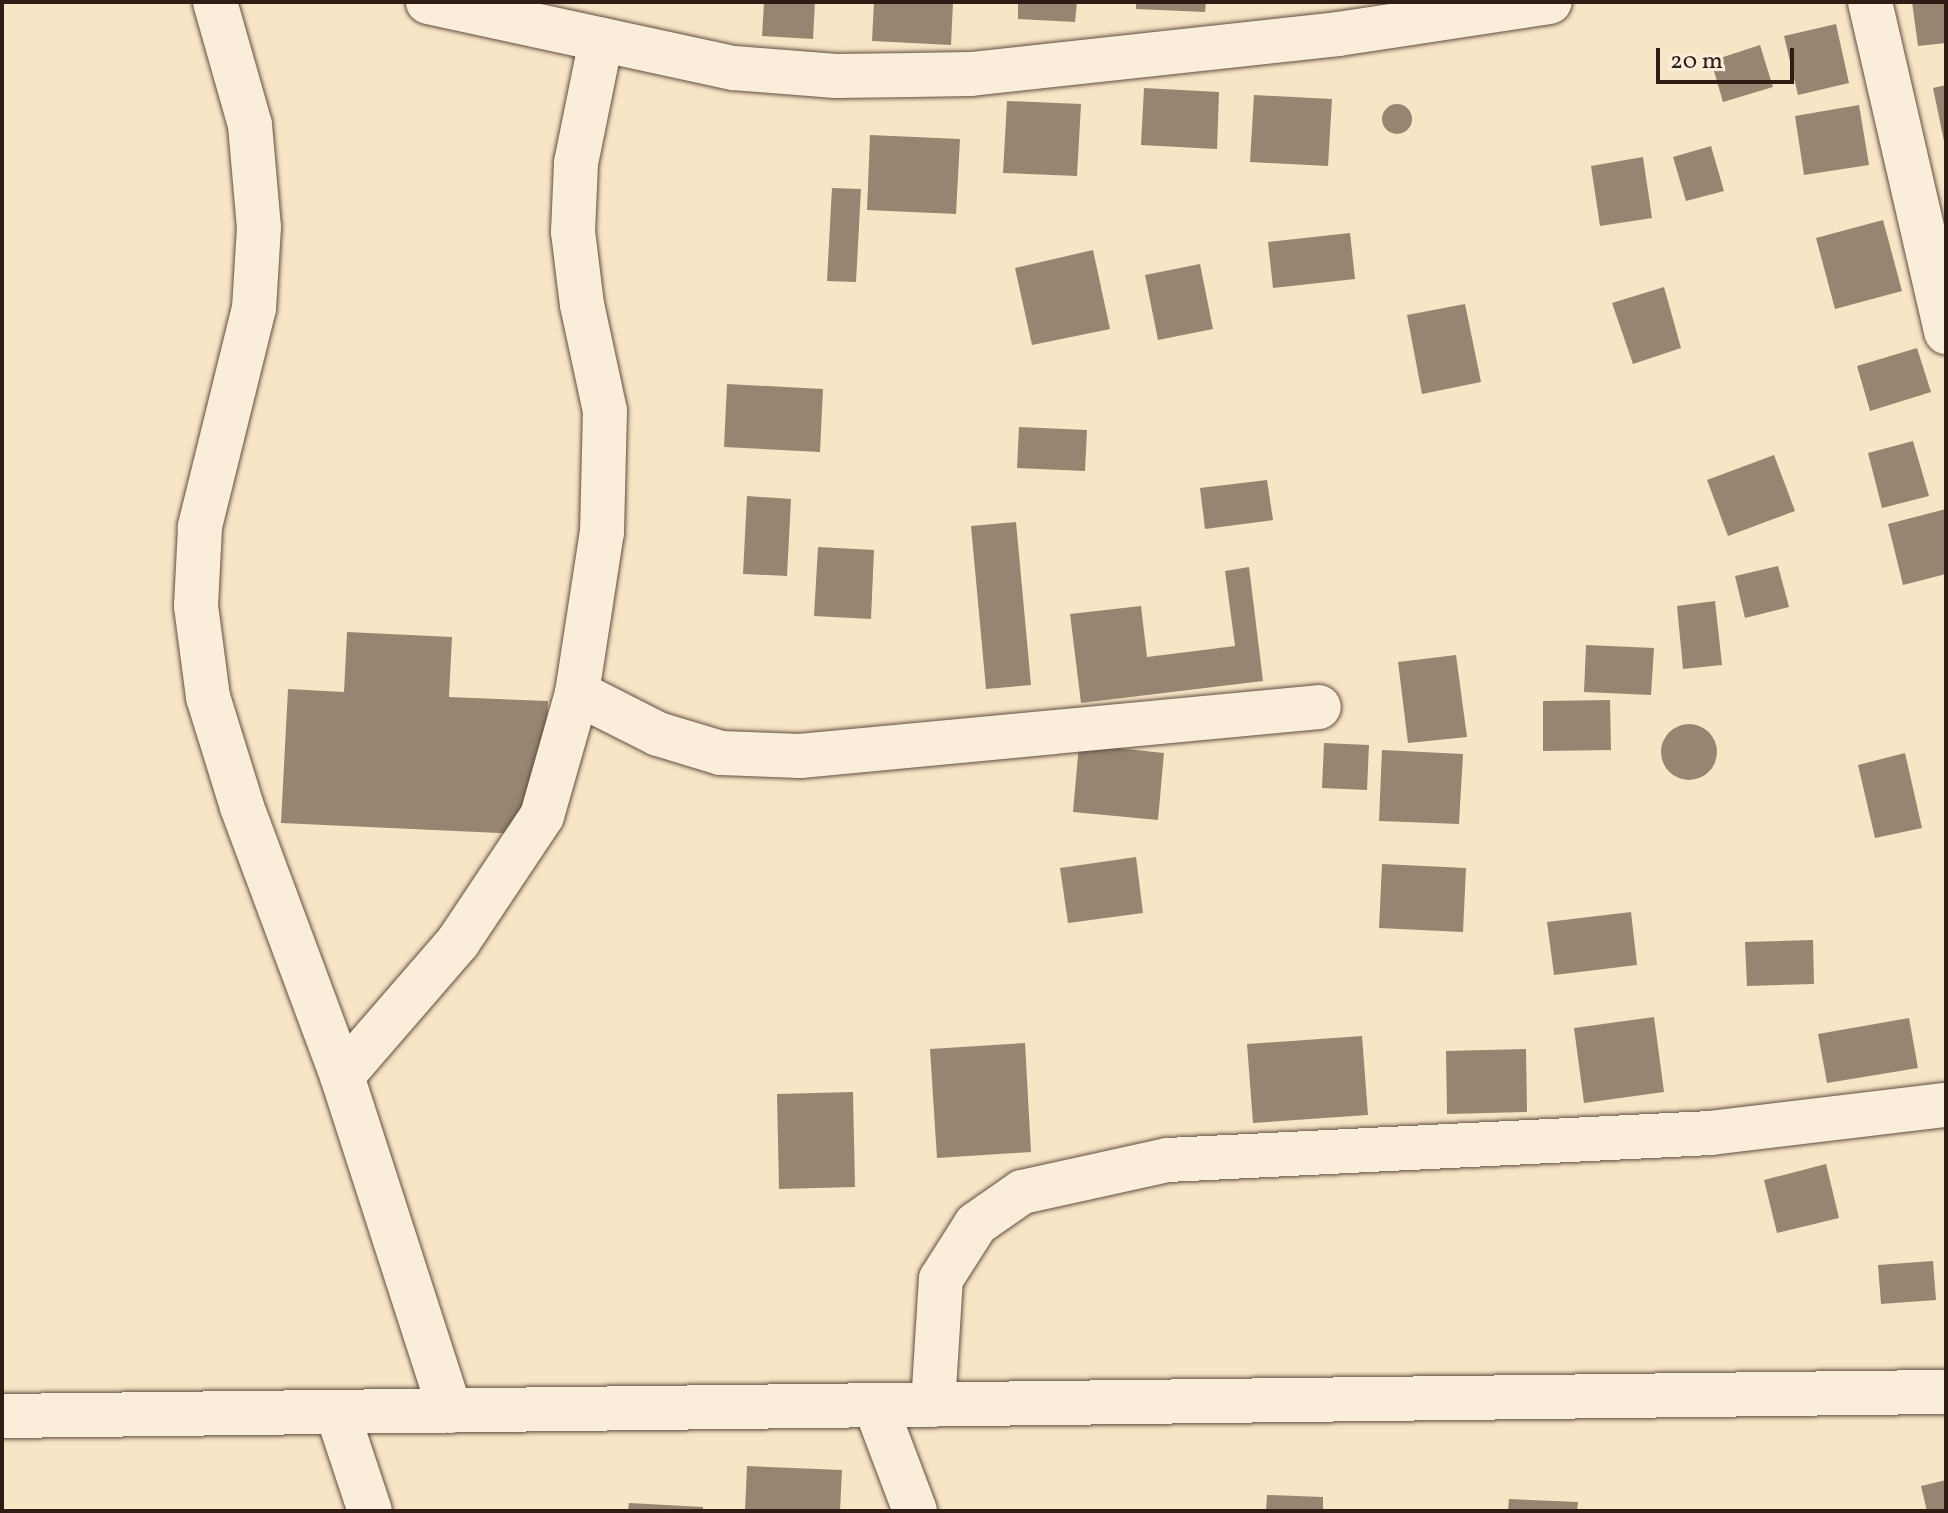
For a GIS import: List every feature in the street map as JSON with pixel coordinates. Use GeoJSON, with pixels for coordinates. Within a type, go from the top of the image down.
{"type":"FeatureCollection","features":[{"type":"Feature","properties":{"kind":"street"},"geometry":{"type":"LineString","coordinates":[[215,2],[250,125],[259,227],[254,308],[200,527],[196,606],[208,697],[242,807],[342,1076],[450,1411]]}},
{"type":"Feature","properties":{"kind":"street"},"geometry":{"type":"LineString","coordinates":[[428,2],[734,68],[836,76],[971,74],[1338,34],[1550,2]]}},
{"type":"Feature","properties":{"kind":"street"},"geometry":{"type":"LineString","coordinates":[[1870,2],[1946,332]]}},
{"type":"Feature","properties":{"kind":"street"},"geometry":{"type":"LineString","coordinates":[[342,1076],[458,942],[542,816],[577,693],[602,532],[605,411],[582,305],[573,232],[576,163],[601,40]]}},
{"type":"Feature","properties":{"kind":"street"},"geometry":{"type":"LineString","coordinates":[[577,693],[658,734],[721,753],[800,756],[1319,707]]}},
{"type":"Feature","properties":{"kind":"street"},"geometry":{"type":"LineString","coordinates":[[933,1405],[941,1279],[976,1224],[1022,1192],[1168,1160],[1710,1133],[1946,1105]]}},
{"type":"Feature","properties":{"kind":"street"},"geometry":{"type":"LineString","coordinates":[[2,1416],[1946,1392]]}},
{"type":"Feature","properties":{"kind":"street"},"geometry":{"type":"LineString","coordinates":[[875,1405],[915,1511]]}},
{"type":"Feature","properties":{"kind":"street"},"geometry":{"type":"LineString","coordinates":[[337,1412],[370,1511]]}},
{"type":"Feature","properties":{"kind":"building"},"geometry":{"type":"Polygon","coordinates":[[[764,2],[815,2],[813,39],[762,36],[764,2]]]}},
{"type":"Feature","properties":{"kind":"building"},"geometry":{"type":"Polygon","coordinates":[[[874,2],[953,2],[951,45],[872,41],[874,2]]]}},
{"type":"Feature","properties":{"kind":"building"},"geometry":{"type":"Polygon","coordinates":[[[1018,2],[1077,2],[1075,22],[1018,19],[1018,2]]]}},
{"type":"Feature","properties":{"kind":"building"},"geometry":{"type":"Polygon","coordinates":[[[1136,2],[1206,2],[1205,12],[1136,9],[1136,2]]]}},
{"type":"Feature","properties":{"kind":"building"},"geometry":{"type":"Polygon","coordinates":[[[1912,2],[1946,2],[1946,43],[1918,46],[1912,2]]]}},
{"type":"Feature","properties":{"kind":"building"},"geometry":{"type":"Polygon","coordinates":[[[1836,24],[1849,83],[1798,95],[1784,36],[1836,24]]]}},
{"type":"Feature","properties":{"kind":"building"},"geometry":{"type":"Polygon","coordinates":[[[1760,45],[1773,87],[1723,102],[1711,61],[1760,45]]]}},
{"type":"Feature","properties":{"kind":"building"},"geometry":{"type":"Polygon","coordinates":[[[1946,85],[1946,146],[1945,146],[1933,88],[1946,85]]]}},
{"type":"Feature","properties":{"kind":"building"},"geometry":{"type":"Polygon","coordinates":[[[1144,88],[1219,92],[1217,149],[1141,145],[1144,88]]]}},
{"type":"Feature","properties":{"kind":"building"},"geometry":{"type":"Polygon","coordinates":[[[1254,95],[1332,99],[1328,166],[1250,162],[1254,95]]]}},
{"type":"Feature","properties":{"kind":"building"},"geometry":{"type":"Polygon","coordinates":[[[1007,101],[1081,104],[1077,176],[1003,173],[1007,101]]]}},
{"type":"Feature","properties":{"kind":"building"},"geometry":{"type":"Polygon","coordinates":[[[1397,104],[1403,105],[1411,113],[1411,125],[1403,133],[1397,134],[1391,133],[1383,125],[1382,119],[1383,113],[1391,105],[1397,104]]]}},
{"type":"Feature","properties":{"kind":"building"},"geometry":{"type":"Polygon","coordinates":[[[1859,105],[1869,165],[1804,175],[1795,116],[1859,105]]]}},
{"type":"Feature","properties":{"kind":"building"},"geometry":{"type":"Polygon","coordinates":[[[870,135],[960,139],[956,214],[867,210],[870,135]]]}},
{"type":"Feature","properties":{"kind":"building"},"geometry":{"type":"Polygon","coordinates":[[[1711,146],[1724,191],[1686,201],[1673,157],[1711,146]]]}},
{"type":"Feature","properties":{"kind":"building"},"geometry":{"type":"Polygon","coordinates":[[[1643,157],[1652,218],[1600,226],[1591,166],[1643,157]]]}},
{"type":"Feature","properties":{"kind":"building"},"geometry":{"type":"Polygon","coordinates":[[[832,188],[861,189],[856,282],[827,281],[832,188]]]}},
{"type":"Feature","properties":{"kind":"building"},"geometry":{"type":"Polygon","coordinates":[[[1883,220],[1902,291],[1835,309],[1816,238],[1883,220]]]}},
{"type":"Feature","properties":{"kind":"building"},"geometry":{"type":"Polygon","coordinates":[[[1350,233],[1355,279],[1273,288],[1268,242],[1350,233]]]}},
{"type":"Feature","properties":{"kind":"building"},"geometry":{"type":"Polygon","coordinates":[[[1093,250],[1110,329],[1032,345],[1015,268],[1093,250]]]}},
{"type":"Feature","properties":{"kind":"building"},"geometry":{"type":"Polygon","coordinates":[[[1200,264],[1213,329],[1158,340],[1145,275],[1200,264]]]}},
{"type":"Feature","properties":{"kind":"building"},"geometry":{"type":"Polygon","coordinates":[[[1664,287],[1681,348],[1633,364],[1612,303],[1664,287]]]}},
{"type":"Feature","properties":{"kind":"building"},"geometry":{"type":"Polygon","coordinates":[[[1465,304],[1481,382],[1422,394],[1407,315],[1465,304]]]}},
{"type":"Feature","properties":{"kind":"building"},"geometry":{"type":"Polygon","coordinates":[[[1917,348],[1931,392],[1870,411],[1857,366],[1917,348]]]}},
{"type":"Feature","properties":{"kind":"building"},"geometry":{"type":"Polygon","coordinates":[[[727,384],[823,389],[820,452],[724,447],[727,384]]]}},
{"type":"Feature","properties":{"kind":"building"},"geometry":{"type":"Polygon","coordinates":[[[1019,427],[1087,430],[1085,471],[1017,468],[1019,427]]]}},
{"type":"Feature","properties":{"kind":"building"},"geometry":{"type":"Polygon","coordinates":[[[1913,441],[1929,496],[1882,508],[1868,453],[1913,441]]]}},
{"type":"Feature","properties":{"kind":"building"},"geometry":{"type":"Polygon","coordinates":[[[1774,455],[1795,511],[1728,536],[1707,480],[1774,455]]]}},
{"type":"Feature","properties":{"kind":"building"},"geometry":{"type":"Polygon","coordinates":[[[1267,480],[1273,520],[1205,529],[1200,488],[1267,480]]]}},
{"type":"Feature","properties":{"kind":"building"},"geometry":{"type":"Polygon","coordinates":[[[747,496],[791,499],[787,576],[743,574],[747,496]]]}},
{"type":"Feature","properties":{"kind":"building"},"geometry":{"type":"Polygon","coordinates":[[[1946,509],[1946,574],[1903,585],[1888,524],[1946,509]]]}},
{"type":"Feature","properties":{"kind":"building"},"geometry":{"type":"Polygon","coordinates":[[[1016,522],[1031,685],[986,689],[971,526],[1016,522]]]}},
{"type":"Feature","properties":{"kind":"building"},"geometry":{"type":"Polygon","coordinates":[[[818,547],[874,550],[871,619],[814,616],[818,547]]]}},
{"type":"Feature","properties":{"kind":"building"},"geometry":{"type":"Polygon","coordinates":[[[1778,566],[1789,607],[1745,618],[1735,576],[1778,566]]]}},
{"type":"Feature","properties":{"kind":"building"},"geometry":{"type":"Polygon","coordinates":[[[1249,567],[1263,681],[1081,703],[1070,614],[1141,606],[1147,657],[1235,646],[1225,571],[1249,567]]]}},
{"type":"Feature","properties":{"kind":"building"},"geometry":{"type":"Polygon","coordinates":[[[1715,601],[1722,665],[1683,669],[1677,606],[1715,601]]]}},
{"type":"Feature","properties":{"kind":"building"},"geometry":{"type":"Polygon","coordinates":[[[347,632],[452,637],[449,697],[548,701],[542,835],[281,823],[288,689],[344,692],[347,632]]]}},
{"type":"Feature","properties":{"kind":"building"},"geometry":{"type":"Polygon","coordinates":[[[1586,645],[1654,648],[1651,695],[1584,692],[1586,645]]]}},
{"type":"Feature","properties":{"kind":"building"},"geometry":{"type":"Polygon","coordinates":[[[1456,655],[1467,737],[1408,743],[1398,662],[1456,655]]]}},
{"type":"Feature","properties":{"kind":"building"},"geometry":{"type":"Polygon","coordinates":[[[1610,700],[1611,750],[1543,751],[1543,701],[1610,700]]]}},
{"type":"Feature","properties":{"kind":"building"},"geometry":{"type":"Polygon","coordinates":[[[1689,724],[1709,732],[1717,752],[1709,772],[1689,780],[1669,772],[1661,752],[1669,732],[1689,724]]]}},
{"type":"Feature","properties":{"kind":"building"},"geometry":{"type":"Polygon","coordinates":[[[1324,743],[1369,745],[1367,790],[1322,788],[1324,743]]]}},
{"type":"Feature","properties":{"kind":"building"},"geometry":{"type":"Polygon","coordinates":[[[1079,744],[1164,753],[1158,820],[1073,812],[1079,744]]]}},
{"type":"Feature","properties":{"kind":"building"},"geometry":{"type":"Polygon","coordinates":[[[1382,750],[1463,754],[1459,824],[1379,821],[1382,750]]]}},
{"type":"Feature","properties":{"kind":"building"},"geometry":{"type":"Polygon","coordinates":[[[1905,753],[1922,828],[1875,838],[1858,765],[1905,753]]]}},
{"type":"Feature","properties":{"kind":"building"},"geometry":{"type":"Polygon","coordinates":[[[1136,857],[1143,913],[1068,923],[1060,868],[1136,857]]]}},
{"type":"Feature","properties":{"kind":"building"},"geometry":{"type":"Polygon","coordinates":[[[1382,864],[1466,868],[1463,932],[1379,928],[1382,864]]]}},
{"type":"Feature","properties":{"kind":"building"},"geometry":{"type":"Polygon","coordinates":[[[1631,912],[1637,965],[1554,975],[1547,922],[1631,912]]]}},
{"type":"Feature","properties":{"kind":"building"},"geometry":{"type":"Polygon","coordinates":[[[1813,940],[1814,984],[1747,986],[1745,942],[1813,940]]]}},
{"type":"Feature","properties":{"kind":"building"},"geometry":{"type":"Polygon","coordinates":[[[1654,1017],[1664,1092],[1584,1103],[1574,1028],[1654,1017]]]}},
{"type":"Feature","properties":{"kind":"building"},"geometry":{"type":"Polygon","coordinates":[[[1909,1018],[1918,1068],[1827,1083],[1818,1034],[1909,1018]]]}},
{"type":"Feature","properties":{"kind":"building"},"geometry":{"type":"Polygon","coordinates":[[[1362,1036],[1368,1115],[1253,1123],[1247,1044],[1362,1036]]]}},
{"type":"Feature","properties":{"kind":"building"},"geometry":{"type":"Polygon","coordinates":[[[1025,1043],[1031,1152],[937,1158],[930,1049],[1025,1043]]]}},
{"type":"Feature","properties":{"kind":"building"},"geometry":{"type":"Polygon","coordinates":[[[1526,1049],[1527,1112],[1447,1114],[1446,1051],[1526,1049]]]}},
{"type":"Feature","properties":{"kind":"building"},"geometry":{"type":"Polygon","coordinates":[[[853,1092],[855,1187],[779,1189],[777,1094],[853,1092]]]}},
{"type":"Feature","properties":{"kind":"building"},"geometry":{"type":"Polygon","coordinates":[[[1826,1164],[1839,1218],[1777,1233],[1764,1180],[1826,1164]]]}},
{"type":"Feature","properties":{"kind":"building"},"geometry":{"type":"Polygon","coordinates":[[[1933,1261],[1936,1300],[1881,1304],[1878,1265],[1933,1261]]]}},
{"type":"Feature","properties":{"kind":"building"},"geometry":{"type":"Polygon","coordinates":[[[747,1466],[842,1470],[840,1511],[745,1511],[747,1466]]]}},
{"type":"Feature","properties":{"kind":"building"},"geometry":{"type":"Polygon","coordinates":[[[1946,1480],[1946,1511],[1927,1511],[1921,1486],[1946,1480]]]}},
{"type":"Feature","properties":{"kind":"building"},"geometry":{"type":"Polygon","coordinates":[[[1267,1495],[1323,1497],[1323,1511],[1266,1511],[1267,1495]]]}},
{"type":"Feature","properties":{"kind":"building"},"geometry":{"type":"Polygon","coordinates":[[[1509,1499],[1578,1502],[1577,1511],[1508,1511],[1509,1499]]]}},
{"type":"Feature","properties":{"kind":"building"},"geometry":{"type":"Polygon","coordinates":[[[629,1503],[703,1507],[703,1511],[628,1511],[629,1503]]]}}]}
